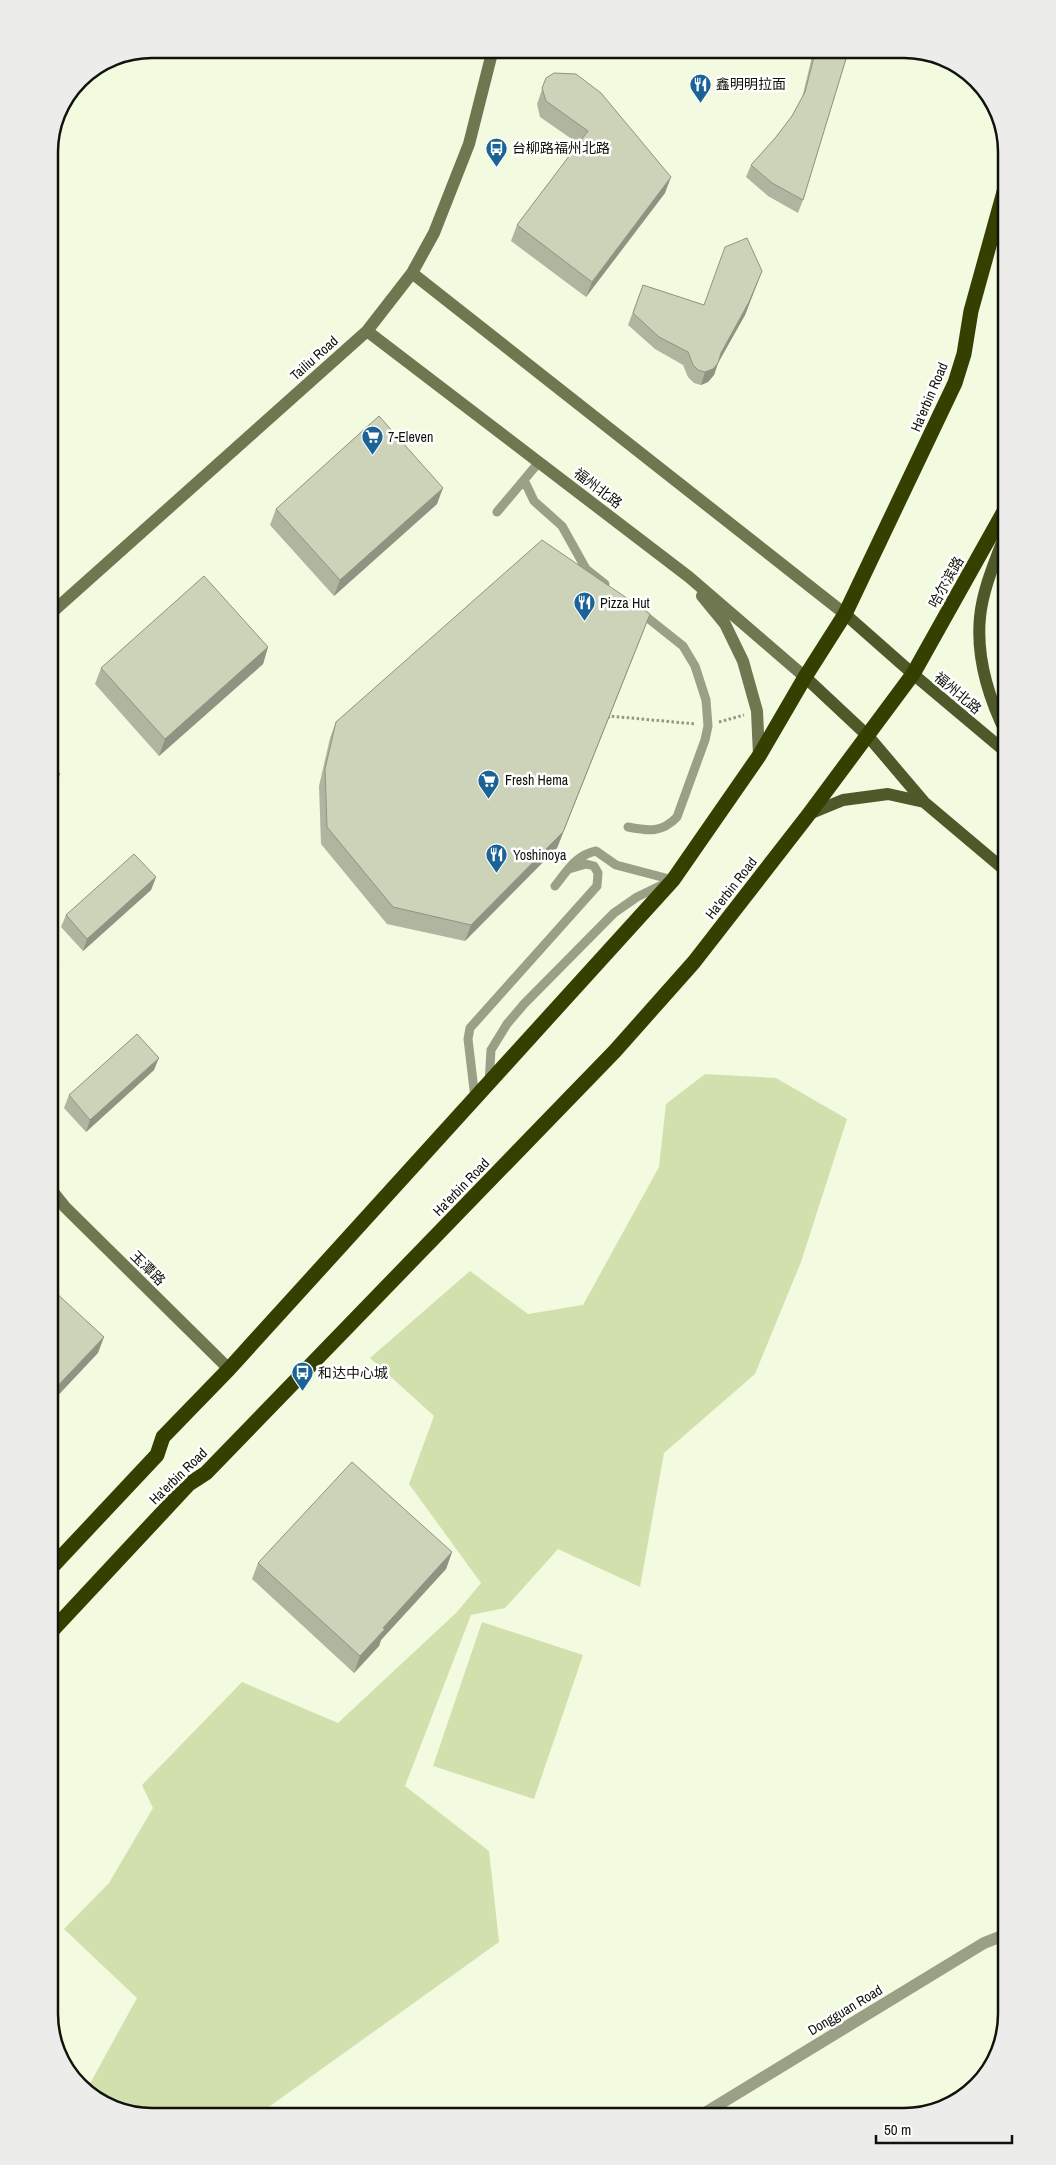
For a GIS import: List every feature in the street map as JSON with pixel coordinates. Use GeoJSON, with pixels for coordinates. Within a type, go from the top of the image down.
{"type":"FeatureCollection","features":[{"type":"Feature","properties":{"kind":"highway","name":"Ha'erbin Road"},"geometry":{"type":"LineString","coordinates":[[58,1560],[157,1455],[163,1437],[228,1369],[673,880],[759,756],[805,677],[845,614],[955,383],[964,354],[971,311],[998,214]]}},
{"type":"Feature","properties":{"kind":"highway","name":"哈尔滨路"},"geometry":{"type":"LineString","coordinates":[[868,736],[913,674],[998,522]]}},
{"type":"Feature","properties":{"kind":"highway","name":"Ha'erbin Road"},"geometry":{"type":"LineString","coordinates":[[58,1624],[189,1484],[206,1473],[615,1051],[694,962],[868,736]]}},
{"type":"Feature","properties":{"kind":"main road"},"geometry":{"type":"LineString","coordinates":[[998,554],[987,584],[980,616],[980,644],[984,674],[998,714]]}},
{"type":"Feature","properties":{"kind":"main road","name":"福州北路"},"geometry":{"type":"LineString","coordinates":[[845,614],[998,745]]}},
{"type":"Feature","properties":{"kind":"main road"},"geometry":{"type":"LineString","coordinates":[[805,677],[868,736],[924,802],[998,864]]}},
{"type":"Feature","properties":{"kind":"main road"},"geometry":{"type":"LineString","coordinates":[[809,814],[843,800],[888,794],[924,802]]}},
{"type":"Feature","properties":{"kind":"street","name":"Tailiu Road"},"geometry":{"type":"LineString","coordinates":[[58,607],[367,331],[412,272],[434,233],[469,144],[491,58]]}},
{"type":"Feature","properties":{"kind":"street"},"geometry":{"type":"LineString","coordinates":[[412,272],[845,614]]}},
{"type":"Feature","properties":{"kind":"street","name":"福州北路"},"geometry":{"type":"LineString","coordinates":[[367,331],[689,577],[805,677]]}},
{"type":"Feature","properties":{"kind":"street"},"geometry":{"type":"LineString","coordinates":[[689,577],[725,624],[743,661],[757,711],[759,756]]}},
{"type":"Feature","properties":{"kind":"street","name":"玉潭路"},"geometry":{"type":"LineString","coordinates":[[58,1198],[72,1214],[228,1369]]}},
{"type":"Feature","properties":{"kind":"street","name":"Dongguan Road"},"geometry":{"type":"LineString","coordinates":[[714,2108],[984,1943],[998,1938]]}},
{"type":"Feature","properties":{"kind":"lane"},"geometry":{"type":"LineString","coordinates":[[497,512],[539,462]]}},
{"type":"Feature","properties":{"kind":"lane"},"geometry":{"type":"LineString","coordinates":[[524,480],[534,501],[562,526],[586,569],[616,593]]}},
{"type":"Feature","properties":{"kind":"lane"},"geometry":{"type":"LineString","coordinates":[[628,827],[656,830],[669,825],[677,817],[705,740],[708,726],[706,700],[695,666],[683,646],[631,605]]}},
{"type":"Feature","properties":{"kind":"lane"},"geometry":{"type":"LineString","coordinates":[[556,886],[578,858],[585,853],[596,851],[616,865],[673,880]]}},
{"type":"Feature","properties":{"kind":"lane"},"geometry":{"type":"LineString","coordinates":[[475,1098],[468,1039],[470,1028],[597,886],[598,873],[594,866],[586,864],[569,869]]}},
{"type":"Feature","properties":{"kind":"lane"},"geometry":{"type":"LineString","coordinates":[[489,1083],[491,1050],[507,1024],[524,1004],[614,914],[637,897],[673,880]]}},
{"type":"Feature","properties":{"kind":"path"},"geometry":{"type":"LineString","coordinates":[[604,724],[610,716],[708,726],[757,711]]}},
{"type":"Feature","properties":{"kind":"green space"},"geometry":{"type":"Polygon","coordinates":[[[705,1074],[776,1078],[847,1119],[801,1262],[755,1374],[664,1453],[640,1587],[558,1549],[505,1608],[471,1615],[405,1786],[489,1851],[499,1942],[268,2107],[133,2106],[121,2103],[99,2092],[90,2084],[137,1998],[64,1929],[109,1883],[153,1808],[142,1785],[242,1682],[338,1723],[457,1612],[481,1583],[409,1484],[434,1416],[370,1358],[470,1271],[528,1314],[583,1305],[659,1167],[666,1104],[705,1074]]]}},
{"type":"Feature","properties":{"kind":"green space"},"geometry":{"type":"Polygon","coordinates":[[[482,1622],[583,1655],[534,1799],[433,1766],[482,1622]]]}},
{"type":"Feature","properties":{"kind":"building"},"geometry":{"type":"Polygon","coordinates":[[[814,58],[846,58],[803,200],[772,183],[751,165],[792,116],[805,92],[814,58]]]}},
{"type":"Feature","properties":{"kind":"building"},"geometry":{"type":"Polygon","coordinates":[[[554,73],[576,74],[601,93],[671,177],[592,282],[517,225],[588,131],[546,101],[542,88],[546,78],[554,73]]]}},
{"type":"Feature","properties":{"kind":"building"},"geometry":{"type":"Polygon","coordinates":[[[747,238],[762,271],[749,302],[721,353],[718,363],[713,369],[705,372],[698,370],[693,365],[688,352],[659,337],[633,313],[643,285],[704,305],[725,247],[747,238]]]}},
{"type":"Feature","properties":{"kind":"building"},"geometry":{"type":"Polygon","coordinates":[[[379,416],[443,488],[340,580],[276,509],[379,416]]]}},
{"type":"Feature","properties":{"kind":"building"},"geometry":{"type":"Polygon","coordinates":[[[542,540],[650,614],[563,832],[471,925],[393,907],[327,827],[325,769],[336,722],[542,540]]]}},
{"type":"Feature","properties":{"kind":"building"},"geometry":{"type":"Polygon","coordinates":[[[204,576],[268,647],[165,739],[101,668],[204,576]]]}},
{"type":"Feature","properties":{"kind":"building"},"geometry":{"type":"Polygon","coordinates":[[[134,854],[156,877],[87,939],[66,915],[134,854]]]}},
{"type":"Feature","properties":{"kind":"building"},"geometry":{"type":"Polygon","coordinates":[[[137,1034],[159,1058],[90,1120],[69,1095],[137,1034]]]}},
{"type":"Feature","properties":{"kind":"building"},"geometry":{"type":"Polygon","coordinates":[[[58,1295],[104,1337],[58,1386],[58,1295]]]}},
{"type":"Feature","properties":{"kind":"building"},"geometry":{"type":"Polygon","coordinates":[[[352,1462],[452,1552],[360,1656],[258,1563],[352,1462]]]}},
{"type":"Feature","properties":{"kind":"place","name":"鑫明明拉面"},"geometry":{"type":"Point","coordinates":[700,103]}},
{"type":"Feature","properties":{"kind":"place","name":"台柳路福州北路"},"geometry":{"type":"Point","coordinates":[496,167]}},
{"type":"Feature","properties":{"kind":"place","name":"7-Eleven"},"geometry":{"type":"Point","coordinates":[372,456]}},
{"type":"Feature","properties":{"kind":"place","name":"Pizza Hut"},"geometry":{"type":"Point","coordinates":[584,622]}},
{"type":"Feature","properties":{"kind":"place","name":"Fresh Hema"},"geometry":{"type":"Point","coordinates":[489,799]}},
{"type":"Feature","properties":{"kind":"place","name":"Yoshinoya"},"geometry":{"type":"Point","coordinates":[497,874]}},
{"type":"Feature","properties":{"kind":"place","name":"和达中心城"},"geometry":{"type":"Point","coordinates":[302,1392]}}]}
